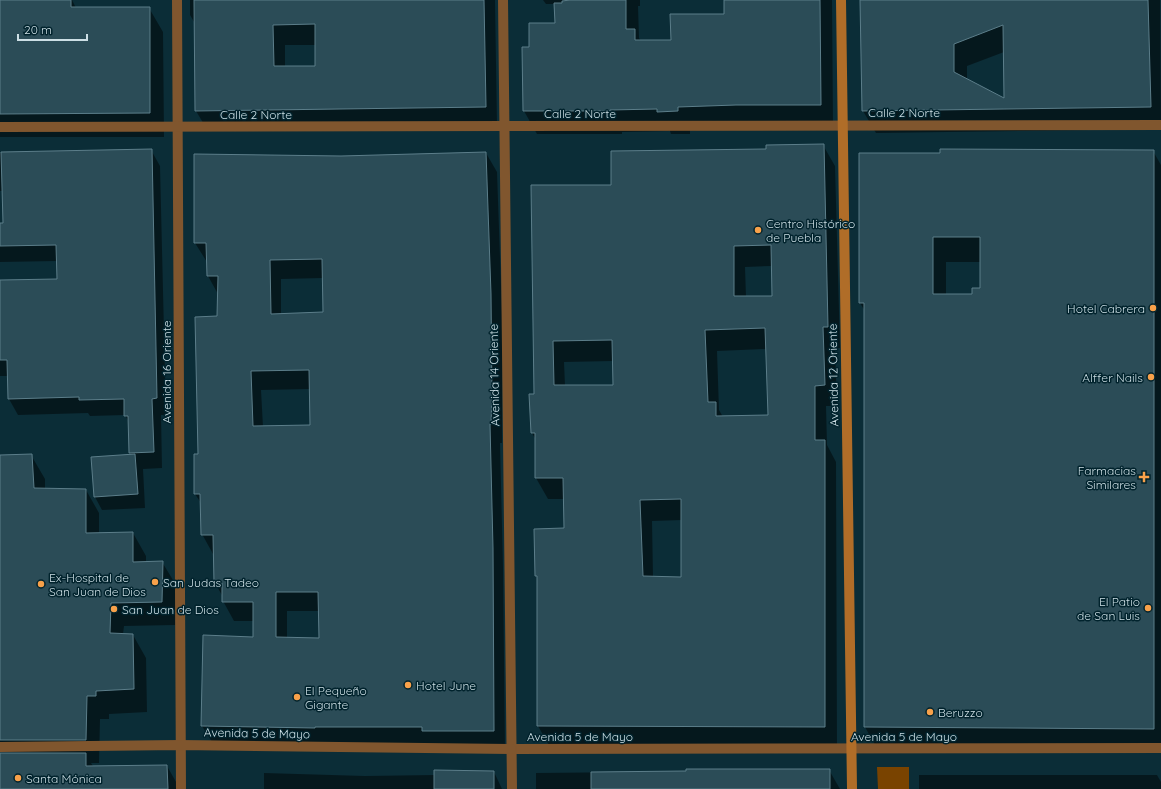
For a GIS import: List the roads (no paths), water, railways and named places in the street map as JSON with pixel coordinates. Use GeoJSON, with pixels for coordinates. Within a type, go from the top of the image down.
{"type":"FeatureCollection","features":[{"type":"Feature","properties":{"kind":"main road","name":"Avenida 12 Oriente"},"geometry":{"type":"LineString","coordinates":[[841,0],[852,789]]}},
{"type":"Feature","properties":{"kind":"street","name":"Avenida 16 Oriente"},"geometry":{"type":"LineString","coordinates":[[177,0],[181,789]]}},
{"type":"Feature","properties":{"kind":"street","name":"Avenida 14 Oriente"},"geometry":{"type":"LineString","coordinates":[[503,0],[512,789]]}},
{"type":"Feature","properties":{"kind":"street","name":"Calle 2 Norte"},"geometry":{"type":"LineString","coordinates":[[0,127],[1161,125]]}},
{"type":"Feature","properties":{"kind":"street","name":"Avenida 5 de Mayo"},"geometry":{"type":"LineString","coordinates":[[0,747],[180,745],[511,749],[1161,748]]}},
{"type":"Feature","properties":{"kind":"place","name":"Centro Histórico de Puebla"},"geometry":{"type":"Point","coordinates":[758,230]}},
{"type":"Feature","properties":{"kind":"place","name":"Hotel Cabrera"},"geometry":{"type":"Point","coordinates":[1153,308]}},
{"type":"Feature","properties":{"kind":"place","name":"Alffer Nails"},"geometry":{"type":"Point","coordinates":[1151,377]}},
{"type":"Feature","properties":{"kind":"place","name":"Farmacias Similares"},"geometry":{"type":"Point","coordinates":[1144,477]}},
{"type":"Feature","properties":{"kind":"place","name":"San Judas Tadeo"},"geometry":{"type":"Point","coordinates":[155,582]}},
{"type":"Feature","properties":{"kind":"place","name":"Ex-Hospital de San Juan de Dios"},"geometry":{"type":"Point","coordinates":[41,584]}},
{"type":"Feature","properties":{"kind":"place","name":"El Patio de San Luis"},"geometry":{"type":"Point","coordinates":[1148,608]}},
{"type":"Feature","properties":{"kind":"place","name":"San Juan de Dios"},"geometry":{"type":"Point","coordinates":[114,609]}},
{"type":"Feature","properties":{"kind":"place","name":"Hotel June"},"geometry":{"type":"Point","coordinates":[408,685]}},
{"type":"Feature","properties":{"kind":"place","name":"El Pequeño Gigante"},"geometry":{"type":"Point","coordinates":[297,697]}},
{"type":"Feature","properties":{"kind":"place","name":"Beruzzo"},"geometry":{"type":"Point","coordinates":[930,712]}},
{"type":"Feature","properties":{"kind":"place","name":"Santa Mónica"},"geometry":{"type":"Point","coordinates":[18,778]}}]}
